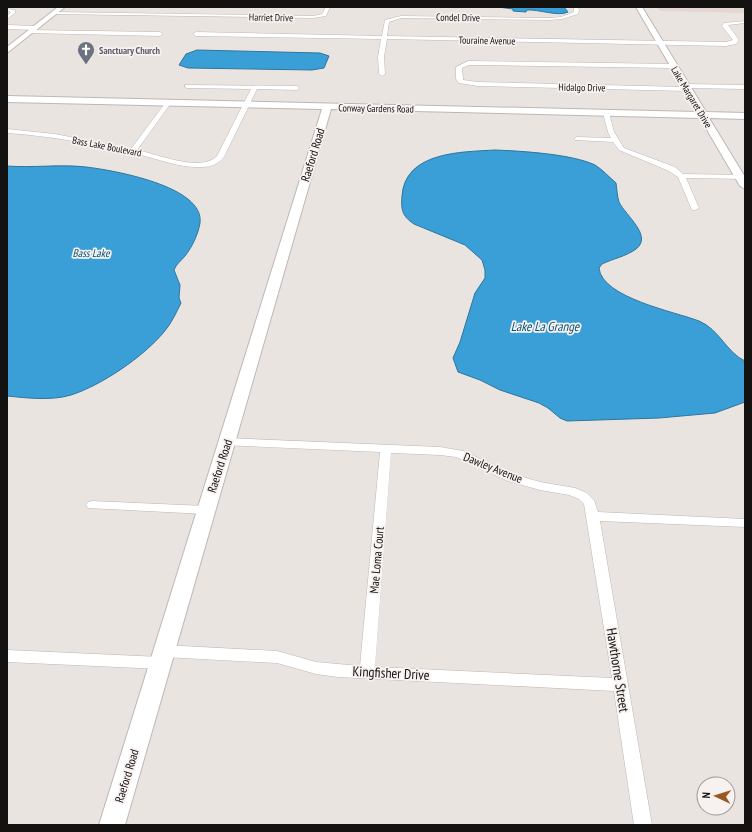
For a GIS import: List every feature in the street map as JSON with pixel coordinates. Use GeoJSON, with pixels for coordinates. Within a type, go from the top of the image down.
{"type":"FeatureCollection","features":[{"type":"Feature","properties":{"kind":"street"},"geometry":{"type":"LineString","coordinates":[[7,51],[62,7]]}},
{"type":"Feature","properties":{"kind":"street","name":"Harriet Drive"},"geometry":{"type":"LineString","coordinates":[[54,13],[210,16],[234,14],[320,17],[324,15],[328,7]]}},
{"type":"Feature","properties":{"kind":"street","name":"Condel Drive"},"geometry":{"type":"LineString","coordinates":[[382,74],[381,57],[387,21],[401,17],[549,19],[562,18],[576,13],[576,7]]}},
{"type":"Feature","properties":{"kind":"street","name":"Lake Margaret Drive"},"geometry":{"type":"LineString","coordinates":[[639,7],[702,115],[743,180]]}},
{"type":"Feature","properties":{"kind":"street"},"geometry":{"type":"LineString","coordinates":[[7,18],[13,13],[10,10]]}},
{"type":"Feature","properties":{"kind":"street"},"geometry":{"type":"LineString","coordinates":[[206,22],[210,16]]}},
{"type":"Feature","properties":{"kind":"street","name":"Touraine Avenue"},"geometry":{"type":"LineString","coordinates":[[201,28],[196,34],[660,43],[734,43],[736,40],[725,26],[726,24],[731,22],[745,22]]}},
{"type":"Feature","properties":{"kind":"street"},"geometry":{"type":"LineString","coordinates":[[7,27],[33,30],[160,34]]}},
{"type":"Feature","properties":{"kind":"street","name":"Hidalgo Drive"},"geometry":{"type":"LineString","coordinates":[[674,66],[476,62],[459,66],[459,79],[462,82],[478,84],[686,88],[745,87]]}},
{"type":"Feature","properties":{"kind":"street"},"geometry":{"type":"LineString","coordinates":[[187,86],[297,88]]}},
{"type":"Feature","properties":{"kind":"street"},"geometry":{"type":"LineString","coordinates":[[246,105],[255,87]]}},
{"type":"Feature","properties":{"kind":"street","name":"Conway Gardens Road"},"geometry":{"type":"LineString","coordinates":[[7,99],[745,116]]}},
{"type":"Feature","properties":{"kind":"street"},"geometry":{"type":"LineString","coordinates":[[133,151],[168,103]]}},
{"type":"Feature","properties":{"kind":"street","name":"Bass Lake Boulevard"},"geometry":{"type":"LineString","coordinates":[[7,131],[56,136],[133,151],[186,164],[207,165],[216,163],[220,157],[246,105]]}},
{"type":"Feature","properties":{"kind":"street","name":"Raeford Road"},"geometry":{"type":"LineString","coordinates":[[112,825],[205,510],[227,442],[327,107]]}},
{"type":"Feature","properties":{"kind":"street"},"geometry":{"type":"LineString","coordinates":[[606,113],[611,132],[621,149],[672,169],[681,176],[695,208]]}},
{"type":"Feature","properties":{"kind":"street"},"geometry":{"type":"LineString","coordinates":[[577,139],[615,140]]}},
{"type":"Feature","properties":{"kind":"street"},"geometry":{"type":"LineString","coordinates":[[681,176],[743,180]]}},
{"type":"Feature","properties":{"kind":"street","name":"Dawley Avenue"},"geometry":{"type":"LineString","coordinates":[[227,442],[386,448],[440,451],[459,454],[512,478],[583,496],[590,503],[593,516]]}},
{"type":"Feature","properties":{"kind":"street","name":"Mae Loma Court"},"geometry":{"type":"LineString","coordinates":[[368,672],[386,448]]}},
{"type":"Feature","properties":{"kind":"street"},"geometry":{"type":"LineString","coordinates":[[92,505],[205,510]]}},
{"type":"Feature","properties":{"kind":"street"},"geometry":{"type":"LineString","coordinates":[[593,516],[745,523]]}},
{"type":"Feature","properties":{"kind":"street","name":"Hawthorne Street"},"geometry":{"type":"LineString","coordinates":[[593,516],[643,825]]}},
{"type":"Feature","properties":{"kind":"street","name":"Kingfisher Drive"},"geometry":{"type":"LineString","coordinates":[[7,656],[162,657],[258,655],[277,657],[316,668],[620,685]]}},
{"type":"Feature","properties":{"kind":"shaded area"},"geometry":{"type":"Polygon","coordinates":[[[657,7],[745,7],[745,13],[660,11],[657,7]]]}},
{"type":"Feature","properties":{"kind":"water"},"geometry":{"type":"Polygon","coordinates":[[[498,7],[564,7],[568,12],[559,14],[527,10],[526,12],[513,11],[513,9],[498,7]]]}},
{"type":"Feature","properties":{"kind":"water"},"geometry":{"type":"Polygon","coordinates":[[[197,50],[320,53],[329,56],[324,68],[312,70],[188,68],[179,65],[186,54],[197,50]]]}},
{"type":"Feature","properties":{"kind":"water","name":"Lake La Grange"},"geometry":{"type":"Polygon","coordinates":[[[495,150],[546,154],[585,161],[598,167],[616,183],[619,202],[640,232],[642,238],[636,249],[624,256],[602,264],[599,268],[603,279],[613,288],[626,296],[699,321],[718,335],[733,352],[745,361],[745,402],[715,413],[659,418],[567,421],[560,418],[539,403],[500,390],[480,380],[458,372],[453,358],[460,342],[475,293],[485,278],[485,270],[482,260],[465,245],[410,221],[403,212],[402,196],[406,181],[413,170],[424,162],[452,154],[495,150]]]}},
{"type":"Feature","properties":{"kind":"water","name":"Bass Lake"},"geometry":{"type":"Polygon","coordinates":[[[7,166],[76,166],[135,176],[155,182],[173,190],[188,199],[198,210],[200,223],[196,236],[188,252],[177,264],[174,270],[180,285],[179,298],[181,303],[169,326],[145,351],[134,360],[109,377],[71,395],[55,398],[7,396],[7,166]]]}},
{"type":"Feature","properties":{"kind":"place","name":"Sanctuary Church"},"geometry":{"type":"Point","coordinates":[86,65]}}]}
